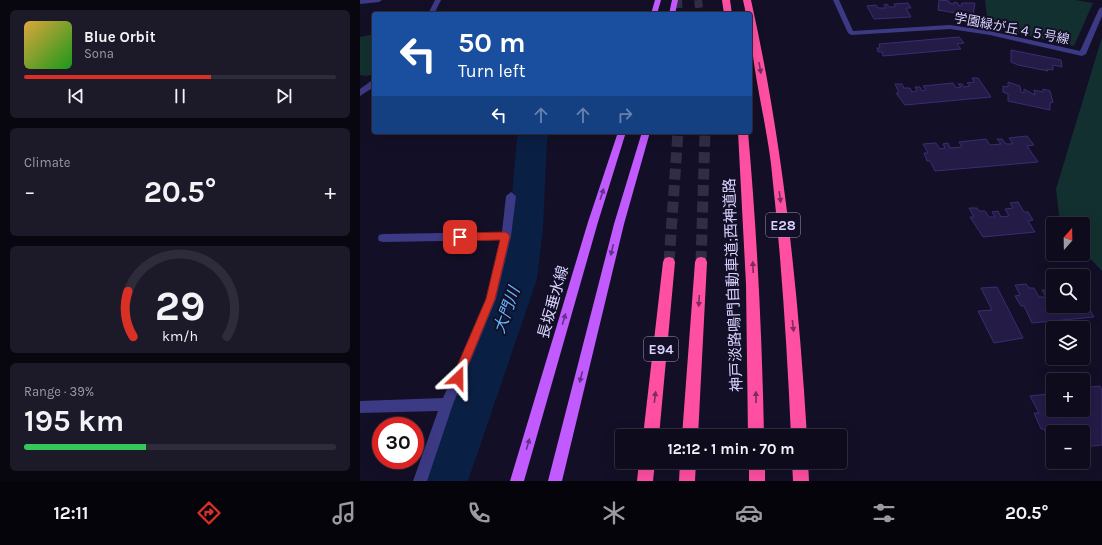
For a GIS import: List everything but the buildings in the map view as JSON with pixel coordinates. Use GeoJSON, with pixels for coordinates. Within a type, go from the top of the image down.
{"type":"FeatureCollection","features":[{"type":"Feature","properties":{"kind":"highway"},"geometry":{"type":"LineString","coordinates":[[726,0],[728,12]]}},
{"type":"Feature","properties":{"kind":"highway","name":"E28"},"geometry":{"type":"LineString","coordinates":[[747,0],[749,12]]}},
{"type":"Feature","properties":{"kind":"highway","name":"E28"},"geometry":{"type":"LineString","coordinates":[[752,26],[770,123],[782,212],[795,345],[799,429]]}},
{"type":"Feature","properties":{"kind":"highway","name":"神戸淡路鳴門自動車道;西神道路"},"geometry":{"type":"LineString","coordinates":[[743,134],[750,213],[756,340],[756,429]]}},
{"type":"Feature","properties":{"kind":"highway","name":"E94"},"geometry":{"type":"LineString","coordinates":[[652,429],[669,262]]}},
{"type":"Feature","properties":{"kind":"highway","name":"E94"},"geometry":{"type":"LineString","coordinates":[[690,429],[701,262]]}},
{"type":"Feature","properties":{"kind":"highway"},"geometry":{"type":"LineString","coordinates":[[645,481],[647,469]]}},
{"type":"Feature","properties":{"kind":"highway"},"geometry":{"type":"LineString","coordinates":[[686,481],[687,469]]}},
{"type":"Feature","properties":{"kind":"highway"},"geometry":{"type":"LineString","coordinates":[[757,469],[757,481]]}},
{"type":"Feature","properties":{"kind":"highway"},"geometry":{"type":"LineString","coordinates":[[800,469],[801,481]]}},
{"type":"Feature","properties":{"kind":"main road"},"geometry":{"type":"LineString","coordinates":[[655,12],[658,0]]}},
{"type":"Feature","properties":{"kind":"main road"},"geometry":{"type":"LineString","coordinates":[[672,12],[675,0]]}},
{"type":"Feature","properties":{"kind":"main road","name":"長坂垂水線"},"geometry":{"type":"LineString","coordinates":[[517,481],[592,222],[621,134]]}},
{"type":"Feature","properties":{"kind":"main road"},"geometry":{"type":"LineString","coordinates":[[555,481],[619,224],[645,134]]}},
{"type":"Feature","properties":{"kind":"street"},"geometry":{"type":"LineString","coordinates":[[360,2],[379,0]]}},
{"type":"Feature","properties":{"kind":"street"},"geometry":{"type":"LineString","coordinates":[[432,12],[438,0]]}},
{"type":"Feature","properties":{"kind":"street","name":"学園緑が丘４５号線"},"geometry":{"type":"LineString","coordinates":[[836,0],[851,33],[950,27],[990,33],[1082,54],[1102,9]]}},
{"type":"Feature","properties":{"kind":"street"},"geometry":{"type":"LineString","coordinates":[[360,81],[372,83]]}},
{"type":"Feature","properties":{"kind":"street"},"geometry":{"type":"LineString","coordinates":[[360,93],[372,84]]}},
{"type":"Feature","properties":{"kind":"street"},"geometry":{"type":"LineString","coordinates":[[420,481],[446,404],[490,299],[506,236],[511,196]]}},
{"type":"Feature","properties":{"kind":"street"},"geometry":{"type":"LineString","coordinates":[[384,238],[506,236]]}},
{"type":"Feature","properties":{"kind":"street"},"geometry":{"type":"LineString","coordinates":[[360,406],[446,404]]}},
{"type":"Feature","properties":{"kind":"green space"},"geometry":{"type":"Polygon","coordinates":[[[985,0],[1075,0],[1093,3],[1074,46],[988,27],[985,0]]]}},
{"type":"Feature","properties":{"kind":"green space"},"geometry":{"type":"Polygon","coordinates":[[[372,34],[372,74],[366,76],[360,75],[360,37],[372,34]]]}},
{"type":"Feature","properties":{"kind":"green space"},"geometry":{"type":"Polygon","coordinates":[[[1102,37],[1102,271],[1090,258],[1090,217],[1059,217],[1056,189],[1102,37]]]}},
{"type":"Feature","properties":{"kind":"waterway","name":"大門川"},"geometry":{"type":"LineString","coordinates":[[444,481],[518,279],[526,229],[532,139],[534,134]]}},
{"type":"Feature","properties":{"kind":"tunnel"},"geometry":{"type":"LineString","coordinates":[[678,0],[679,12]]}},
{"type":"Feature","properties":{"kind":"tunnel"},"geometry":{"type":"LineString","coordinates":[[698,0],[700,12]]}},
{"type":"Feature","properties":{"kind":"tunnel"},"geometry":{"type":"LineString","coordinates":[[669,262],[678,134]]}},
{"type":"Feature","properties":{"kind":"tunnel"},"geometry":{"type":"LineString","coordinates":[[701,262],[705,134]]}},
{"type":"Feature","properties":{"kind":"route"},"geometry":{"type":"LineString","coordinates":[[458,378],[490,299],[506,236],[460,237]]}}]}
